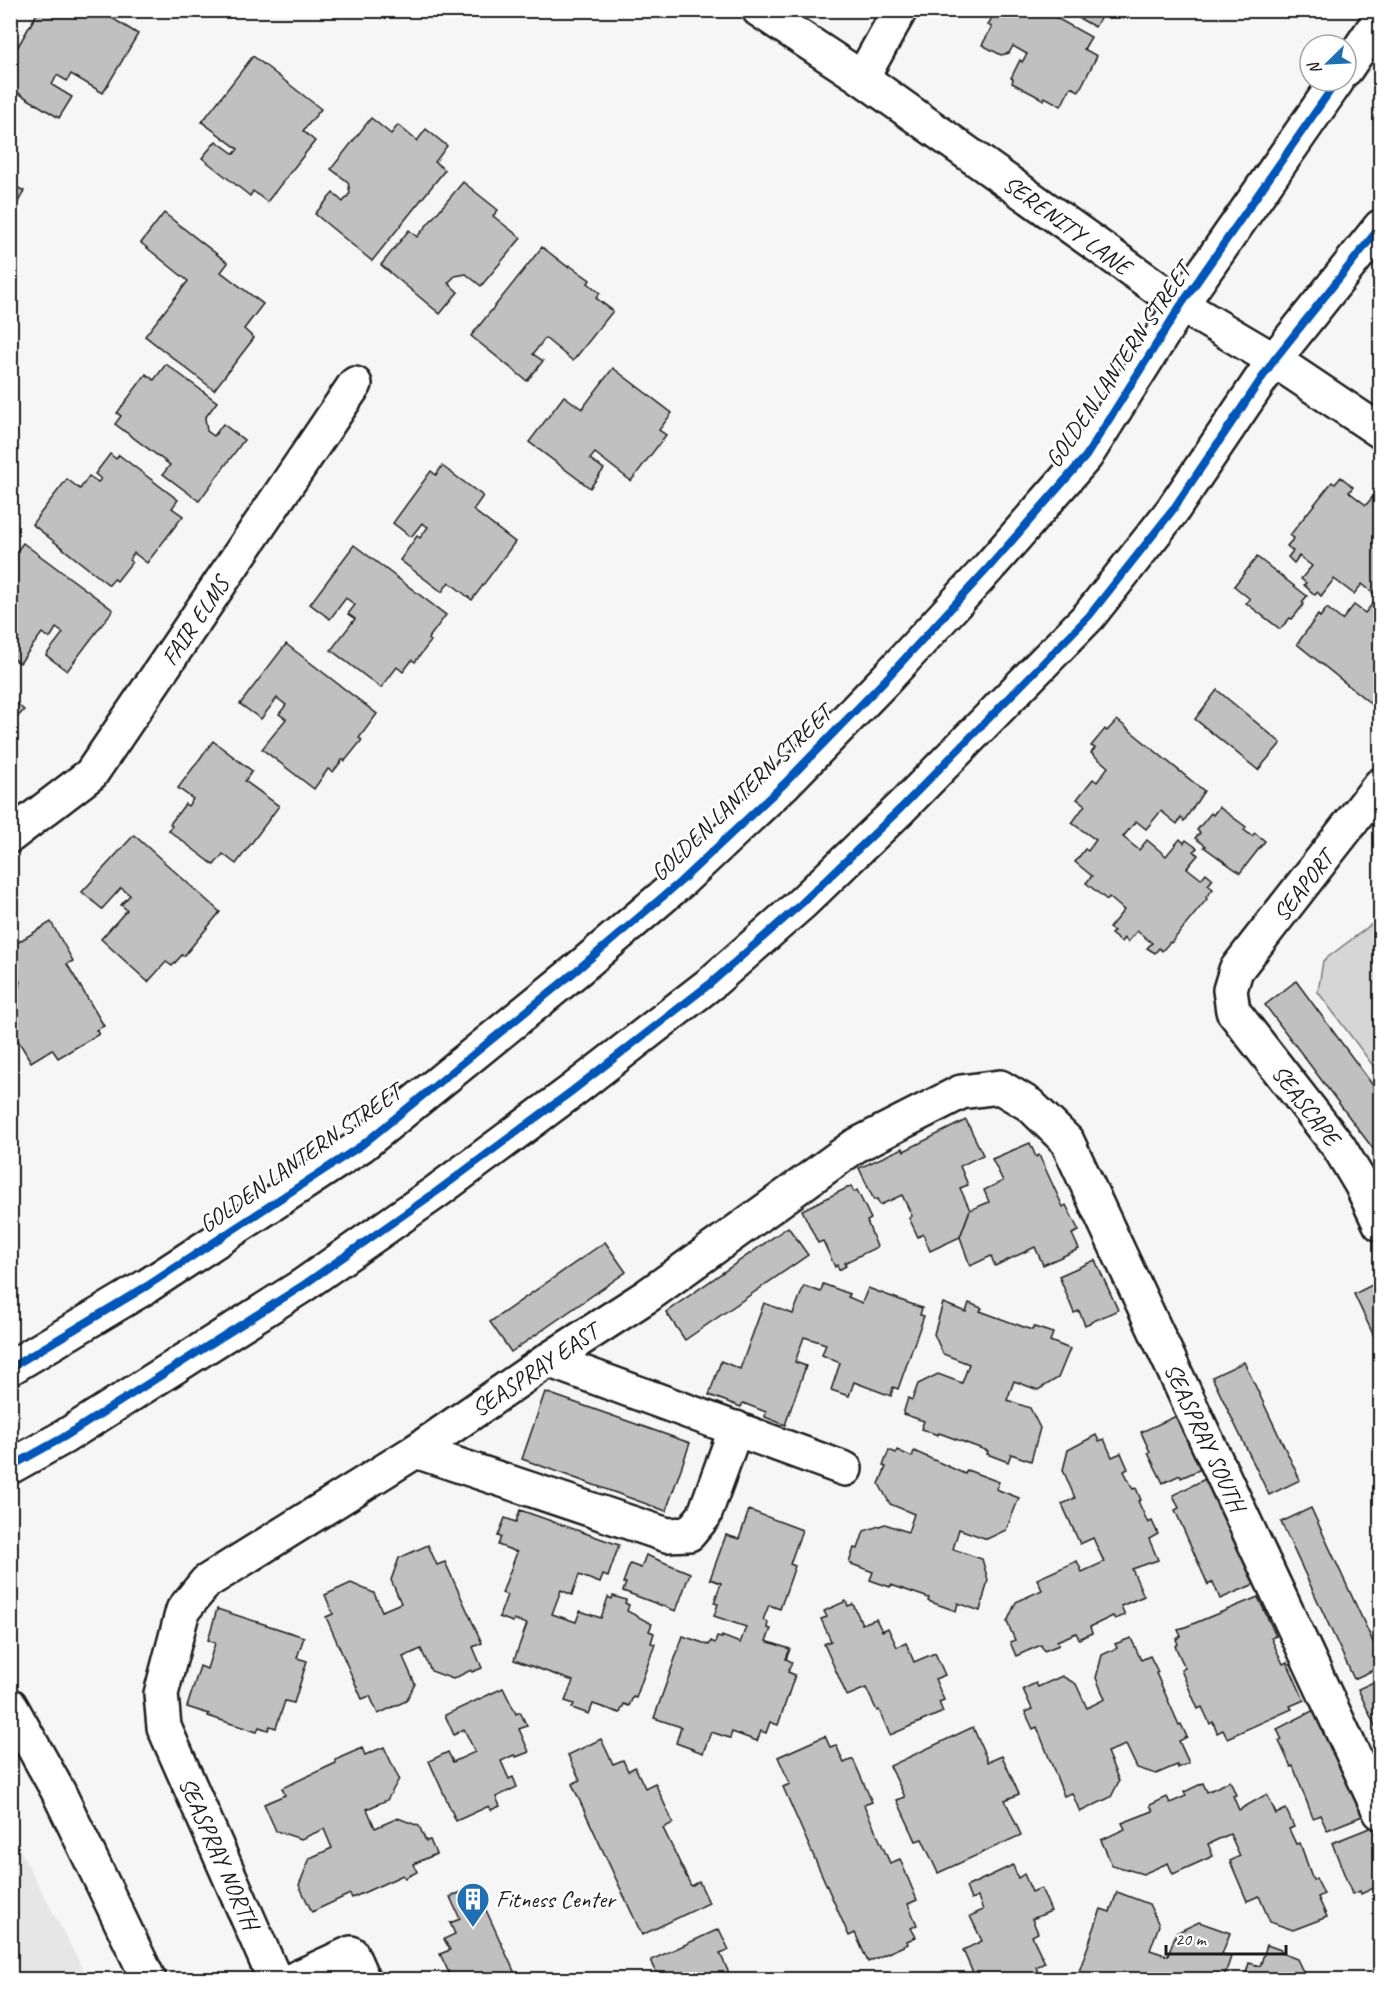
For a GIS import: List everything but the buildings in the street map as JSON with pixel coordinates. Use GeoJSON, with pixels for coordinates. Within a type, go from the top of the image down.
{"type":"FeatureCollection","features":[{"type":"Feature","properties":{"kind":"street","name":"SERENITY LANE"},"geometry":{"type":"LineString","coordinates":[[759,10],[862,78],[1181,305],[1274,360],[1380,431]]}},
{"type":"Feature","properties":{"kind":"street"},"geometry":{"type":"LineString","coordinates":[[862,78],[900,10]]}},
{"type":"Feature","properties":{"kind":"street"},"geometry":{"type":"LineString","coordinates":[[1358,51],[1380,19]]}},
{"type":"Feature","properties":{"kind":"street","name":"GOLDEN LANTERN STREET"},"geometry":{"type":"LineString","coordinates":[[10,1368],[147,1286],[362,1145],[577,970],[680,882],[784,784],[886,679],[989,567],[1086,456],[1181,305],[1329,93]]}},
{"type":"Feature","properties":{"kind":"street"},"geometry":{"type":"LineString","coordinates":[[10,1467],[64,1437],[321,1272],[436,1192],[563,1098],[711,983],[802,903],[901,808],[1089,616],[1172,512],[1274,360],[1380,227]]}},
{"type":"Feature","properties":{"kind":"street","name":"FAIR ELMS"},"geometry":{"type":"LineString","coordinates":[[10,836],[91,774],[355,384]]}},
{"type":"Feature","properties":{"kind":"street","name":"SEAPORT"},"geometry":{"type":"LineString","coordinates":[[1230,990],[1236,970],[1380,785]]}},
{"type":"Feature","properties":{"kind":"street","name":"SEASCAPE"},"geometry":{"type":"LineString","coordinates":[[1230,990],[1233,1011],[1339,1147],[1361,1184],[1380,1224]]}},
{"type":"Feature","properties":{"kind":"street","name":"SEASPRAY EAST"},"geometry":{"type":"LineString","coordinates":[[164,1727],[161,1694],[183,1610],[206,1582],[416,1450],[647,1296],[855,1146],[961,1092],[1000,1088]]}},
{"type":"Feature","properties":{"kind":"street","name":"SEASPRAY SOUTH"},"geometry":{"type":"LineString","coordinates":[[1000,1088],[1030,1106],[1067,1141],[1380,1812]]}},
{"type":"Feature","properties":{"kind":"street"},"geometry":{"type":"LineString","coordinates":[[548,1360],[845,1468]]}},
{"type":"Feature","properties":{"kind":"street"},"geometry":{"type":"LineString","coordinates":[[416,1450],[667,1535],[689,1534],[704,1516],[736,1428]]}},
{"type":"Feature","properties":{"kind":"street"},"geometry":{"type":"LineString","coordinates":[[10,1706],[58,1791],[149,1980]]}},
{"type":"Feature","properties":{"kind":"street","name":"SEASPRAY NORTH"},"geometry":{"type":"LineString","coordinates":[[164,1727],[275,1980]]}},
{"type":"Feature","properties":{"kind":"street"},"geometry":{"type":"LineString","coordinates":[[292,1980],[351,1953],[363,1980]]}},
{"type":"Feature","properties":{"kind":"shaded area"},"geometry":{"type":"Polygon","coordinates":[[[1380,918],[1380,1075],[1318,992],[1323,961],[1380,918]]]}},
{"type":"Feature","properties":{"kind":"shaded area"},"geometry":{"type":"Polygon","coordinates":[[[11,1833],[88,1979],[11,1979],[11,1833]]]}},
{"type":"Feature","properties":{"kind":"cycle path"},"geometry":{"type":"LineString","coordinates":[[10,1368],[147,1286],[362,1145],[577,970],[680,882],[784,784],[886,679],[989,567],[1086,456],[1181,305],[1329,93]]}},
{"type":"Feature","properties":{"kind":"cycle path"},"geometry":{"type":"LineString","coordinates":[[10,1467],[64,1437],[302,1286],[436,1192],[572,1091],[711,983],[802,903],[901,808],[1089,616],[1172,511],[1274,360],[1380,227]]}},
{"type":"Feature","properties":{"kind":"place","name":"Fitness Center"},"geometry":{"type":"Point","coordinates":[473,1928]}}]}
